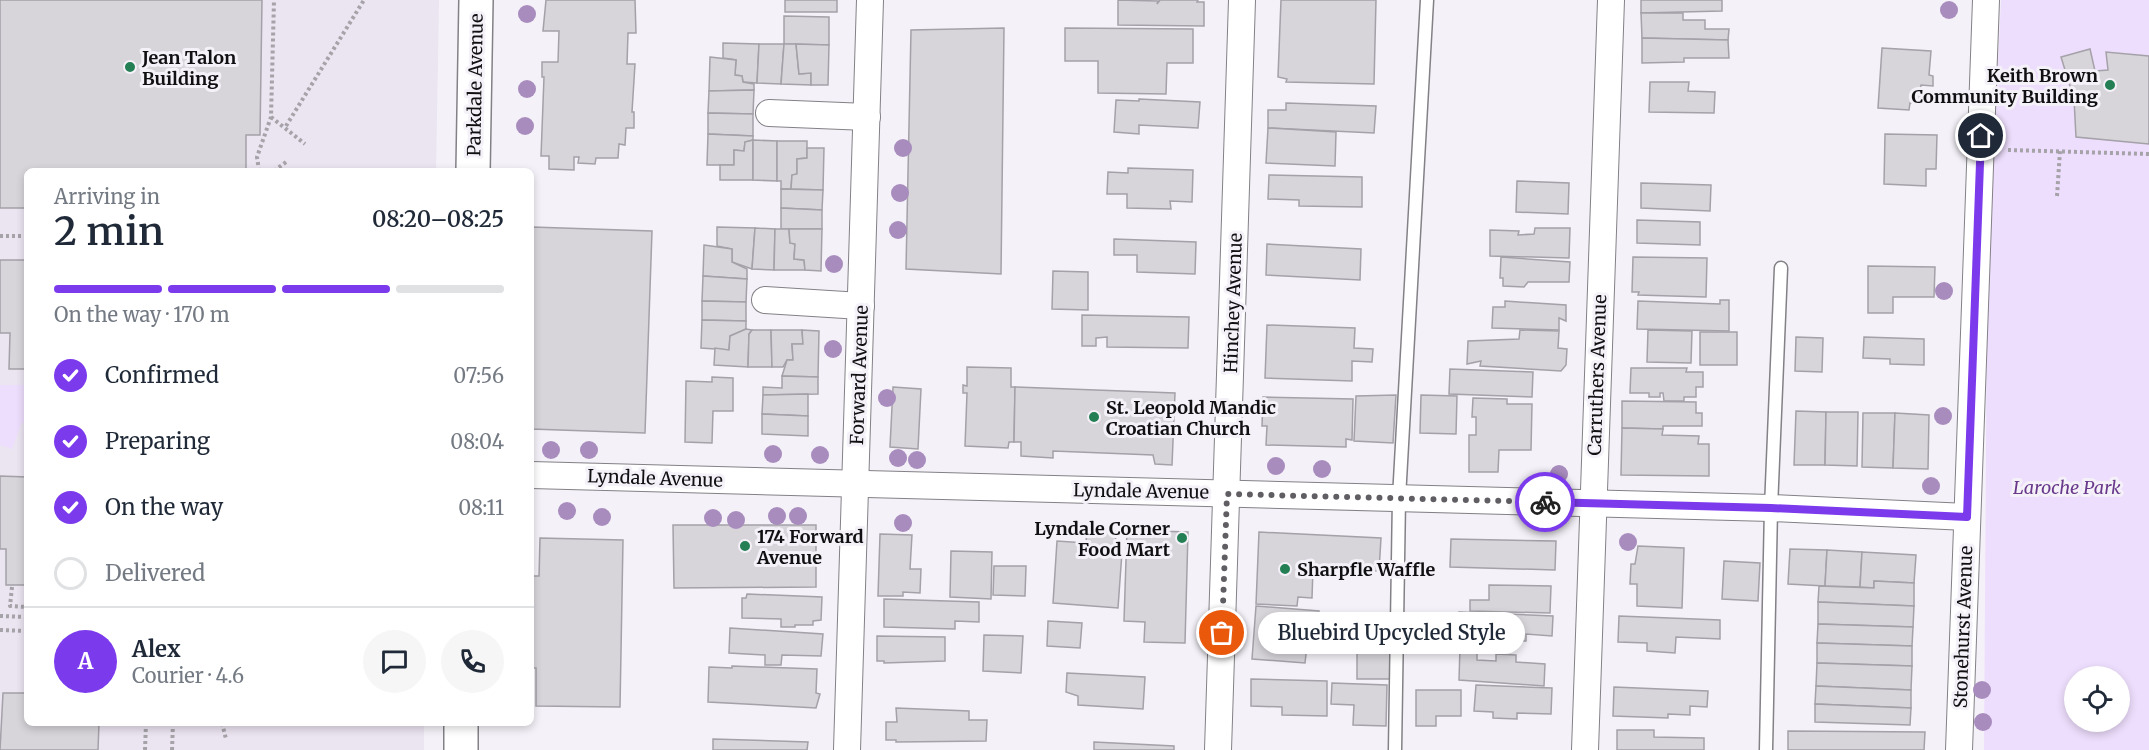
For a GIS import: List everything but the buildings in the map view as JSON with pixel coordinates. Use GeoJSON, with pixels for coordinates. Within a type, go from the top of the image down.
{"type":"FeatureCollection","features":[{"type":"Feature","properties":{"kind":"main road","name":"Parkdale Avenue"},"geometry":{"type":"LineString","coordinates":[[473,168],[476,0]]}},
{"type":"Feature","properties":{"kind":"main road"},"geometry":{"type":"LineString","coordinates":[[461,726],[461,750]]}},
{"type":"Feature","properties":{"kind":"street","name":"Forward Avenue"},"geometry":{"type":"LineString","coordinates":[[847,750],[870,0]]}},
{"type":"Feature","properties":{"kind":"street","name":"Hinchey Avenue"},"geometry":{"type":"LineString","coordinates":[[1218,750],[1242,0]]}},
{"type":"Feature","properties":{"kind":"street","name":"Carruthers Avenue"},"geometry":{"type":"LineString","coordinates":[[1585,750],[1611,0]]}},
{"type":"Feature","properties":{"kind":"street","name":"Stonehurst Avenue"},"geometry":{"type":"LineString","coordinates":[[1959,750],[1986,0]]}},
{"type":"Feature","properties":{"kind":"street"},"geometry":{"type":"LineString","coordinates":[[769,113],[867,117]]}},
{"type":"Feature","properties":{"kind":"street"},"geometry":{"type":"LineString","coordinates":[[765,300],[861,306]]}},
{"type":"Feature","properties":{"kind":"street","name":"Lyndale Avenue"},"geometry":{"type":"LineString","coordinates":[[534,475],[1771,508],[1967,517]]}},
{"type":"Feature","properties":{"kind":"lane"},"geometry":{"type":"LineString","coordinates":[[1395,750],[1399,498],[1427,0]]}},
{"type":"Feature","properties":{"kind":"lane"},"geometry":{"type":"LineString","coordinates":[[1766,750],[1771,508],[1781,268]]}},
{"type":"Feature","properties":{"kind":"path"},"geometry":{"type":"LineString","coordinates":[[259,168],[257,157],[271,117],[274,0]]}},
{"type":"Feature","properties":{"kind":"path"},"geometry":{"type":"LineString","coordinates":[[286,126],[364,0]]}},
{"type":"Feature","properties":{"kind":"path"},"geometry":{"type":"LineString","coordinates":[[271,117],[286,126],[305,144]]}},
{"type":"Feature","properties":{"kind":"path"},"geometry":{"type":"LineString","coordinates":[[1980,150],[2149,154]]}},
{"type":"Feature","properties":{"kind":"path"},"geometry":{"type":"LineString","coordinates":[[2057,196],[2060,152]]}},
{"type":"Feature","properties":{"kind":"path"},"geometry":{"type":"LineString","coordinates":[[278,168],[286,162]]}},
{"type":"Feature","properties":{"kind":"path"},"geometry":{"type":"LineString","coordinates":[[0,236],[24,237]]}},
{"type":"Feature","properties":{"kind":"path"},"geometry":{"type":"LineString","coordinates":[[12,587],[10,606],[24,607]]}},
{"type":"Feature","properties":{"kind":"path"},"geometry":{"type":"LineString","coordinates":[[0,616],[24,617]]}},
{"type":"Feature","properties":{"kind":"path"},"geometry":{"type":"LineString","coordinates":[[0,630],[24,631]]}},
{"type":"Feature","properties":{"kind":"path"},"geometry":{"type":"LineString","coordinates":[[145,750],[146,726]]}},
{"type":"Feature","properties":{"kind":"path"},"geometry":{"type":"LineString","coordinates":[[172,750],[173,726]]}},
{"type":"Feature","properties":{"kind":"path"},"geometry":{"type":"LineString","coordinates":[[223,726],[226,739]]}},
{"type":"Feature","properties":{"kind":"shaded area"},"geometry":{"type":"Polygon","coordinates":[[[0,0],[439,0],[436,168],[24,168],[24,726],[424,726],[424,750],[0,750],[0,0]]]}},
{"type":"Feature","properties":{"kind":"green space","name":"Laroche Park"},"geometry":{"type":"Polygon","coordinates":[[[2001,0],[2149,0],[2149,750],[1984,750],[1987,297],[2001,0]]]}},
{"type":"Feature","properties":{"kind":"green space"},"geometry":{"type":"Polygon","coordinates":[[[0,385],[24,385],[24,422],[21,424],[12,449],[0,445],[0,385]]]}},
{"type":"Feature","properties":{"kind":"way so far"},"geometry":{"type":"LineString","coordinates":[[1222,633],[1227,494],[1545,502]]}},
{"type":"Feature","properties":{"kind":"place","name":"Jean Talon Building"},"geometry":{"type":"Point","coordinates":[130,67]}},
{"type":"Feature","properties":{"kind":"place","name":"Keith Brown Community Building"},"geometry":{"type":"Point","coordinates":[2110,85]}},
{"type":"Feature","properties":{"kind":"place","name":"St. Leopold Mandic Croatian Church"},"geometry":{"type":"Point","coordinates":[1094,417]}},
{"type":"Feature","properties":{"kind":"place","name":"Lyndale Corner Food Mart"},"geometry":{"type":"Point","coordinates":[1182,538]}},
{"type":"Feature","properties":{"kind":"place","name":"174 Forward Avenue"},"geometry":{"type":"Point","coordinates":[745,546]}},
{"type":"Feature","properties":{"kind":"place","name":"Sharpfle Waffle"},"geometry":{"type":"Point","coordinates":[1285,569]}},
{"type":"Feature","properties":{"kind":"place","name":"Bluebird Upcycled Style"},"geometry":{"type":"Point","coordinates":[1222,633]}},
{"type":"Feature","properties":{"kind":"route"},"geometry":{"type":"LineString","coordinates":[[1545,502],[1771,508],[1967,517],[1981,136]]}}]}
